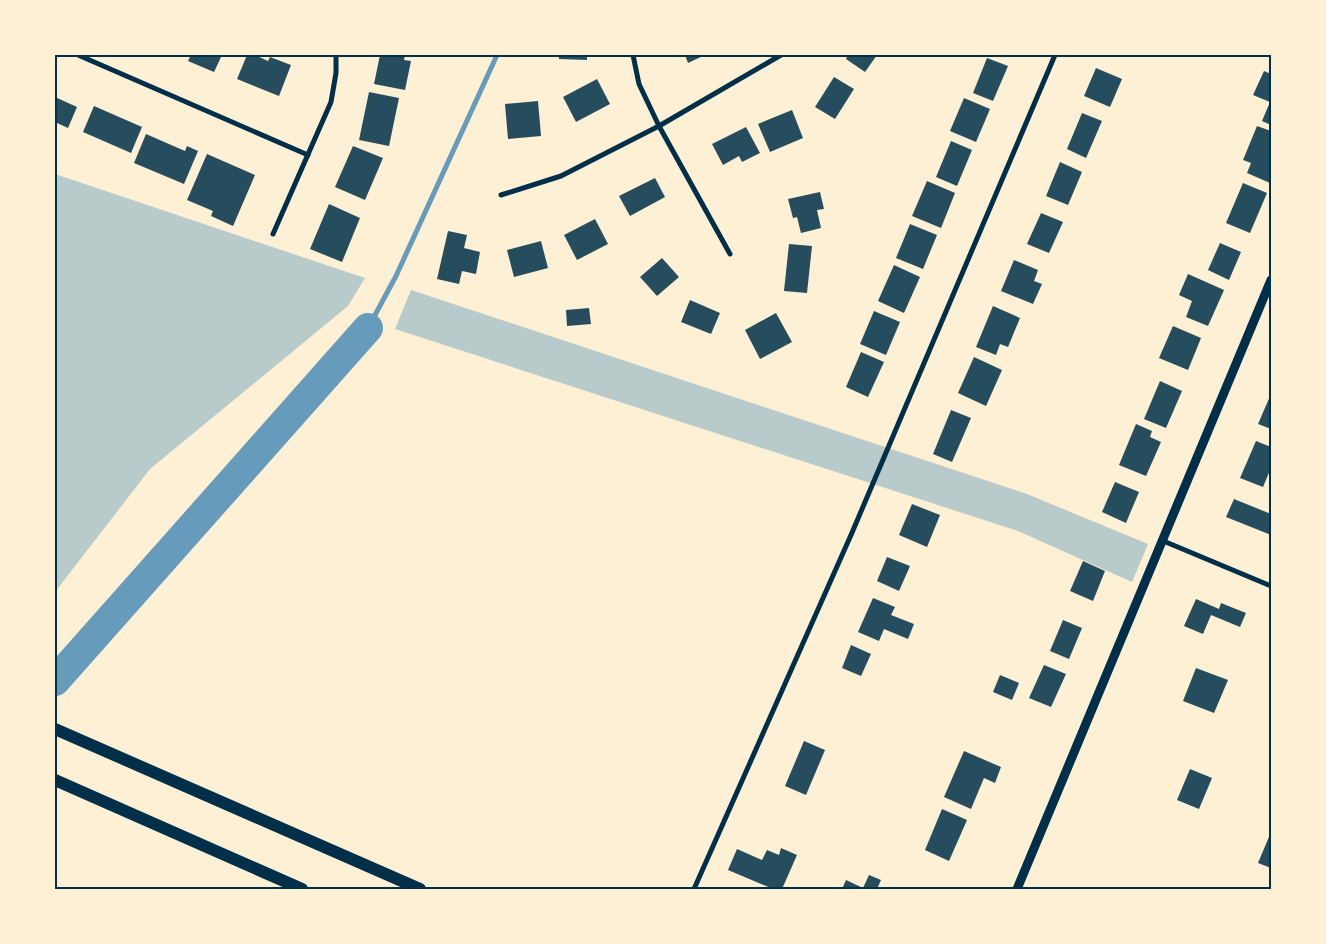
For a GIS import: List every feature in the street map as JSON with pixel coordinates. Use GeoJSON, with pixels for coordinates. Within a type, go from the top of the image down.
{"type":"FeatureCollection","features":[{"type":"Feature","properties":{"kind":"main road"},"geometry":{"type":"LineString","coordinates":[[55,729],[420,889]]}},
{"type":"Feature","properties":{"kind":"main road"},"geometry":{"type":"LineString","coordinates":[[55,780],[302,889]]}},
{"type":"Feature","properties":{"kind":"street"},"geometry":{"type":"LineString","coordinates":[[78,55],[308,154]]}},
{"type":"Feature","properties":{"kind":"street"},"geometry":{"type":"LineString","coordinates":[[273,234],[331,102],[336,72],[336,55]]}},
{"type":"Feature","properties":{"kind":"street"},"geometry":{"type":"LineString","coordinates":[[633,55],[640,84],[659,126],[730,254]]}},
{"type":"Feature","properties":{"kind":"street"},"geometry":{"type":"LineString","coordinates":[[501,195],[562,176],[659,126],[781,55]]}},
{"type":"Feature","properties":{"kind":"street"},"geometry":{"type":"LineString","coordinates":[[694,889],[866,499],[1055,55]]}},
{"type":"Feature","properties":{"kind":"street"},"geometry":{"type":"LineString","coordinates":[[1017,889],[1271,280]]}},
{"type":"Feature","properties":{"kind":"street"},"geometry":{"type":"LineString","coordinates":[[1162,540],[1271,586]]}},
{"type":"Feature","properties":{"kind":"shaded area"},"geometry":{"type":"Polygon","coordinates":[[[55,174],[365,278],[348,306],[150,469],[55,592],[55,174]]]}},
{"type":"Feature","properties":{"kind":"shaded area"},"geometry":{"type":"Polygon","coordinates":[[[411,290],[1027,494],[1148,544],[1132,582],[1018,531],[395,329],[411,290]]]}},
{"type":"Feature","properties":{"kind":"building"},"geometry":{"type":"Polygon","coordinates":[[[191,55],[222,55],[214,72],[188,61],[191,55]]]}},
{"type":"Feature","properties":{"kind":"building"},"geometry":{"type":"Polygon","coordinates":[[[247,55],[255,55],[268,61],[270,57],[291,65],[279,96],[237,79],[247,55]]]}},
{"type":"Feature","properties":{"kind":"building"},"geometry":{"type":"Polygon","coordinates":[[[380,55],[405,55],[404,60],[411,61],[405,90],[374,84],[380,55]]]}},
{"type":"Feature","properties":{"kind":"building"},"geometry":{"type":"Polygon","coordinates":[[[559,55],[587,55],[587,60],[559,59],[559,55]]]}},
{"type":"Feature","properties":{"kind":"building"},"geometry":{"type":"Polygon","coordinates":[[[685,55],[705,55],[688,63],[685,55]]]}},
{"type":"Feature","properties":{"kind":"building"},"geometry":{"type":"Polygon","coordinates":[[[848,55],[877,55],[865,72],[846,59],[848,55]]]}},
{"type":"Feature","properties":{"kind":"building"},"geometry":{"type":"Polygon","coordinates":[[[987,58],[1008,66],[993,101],[973,93],[987,58]]]}},
{"type":"Feature","properties":{"kind":"building"},"geometry":{"type":"Polygon","coordinates":[[[1096,68],[1122,79],[1110,107],[1084,96],[1096,68]]]}},
{"type":"Feature","properties":{"kind":"building"},"geometry":{"type":"Polygon","coordinates":[[[1264,71],[1271,74],[1271,125],[1262,121],[1270,102],[1253,95],[1264,71]]]}},
{"type":"Feature","properties":{"kind":"building"},"geometry":{"type":"Polygon","coordinates":[[[834,77],[854,89],[835,119],[815,107],[834,77]]]}},
{"type":"Feature","properties":{"kind":"building"},"geometry":{"type":"Polygon","coordinates":[[[597,79],[610,104],[576,122],[563,97],[597,79]]]}},
{"type":"Feature","properties":{"kind":"building"},"geometry":{"type":"Polygon","coordinates":[[[369,92],[399,98],[389,146],[359,140],[369,92]]]}},
{"type":"Feature","properties":{"kind":"building"},"geometry":{"type":"Polygon","coordinates":[[[55,97],[77,107],[68,128],[55,122],[55,97]]]}},
{"type":"Feature","properties":{"kind":"building"},"geometry":{"type":"Polygon","coordinates":[[[964,98],[990,109],[976,142],[950,131],[964,98]]]}},
{"type":"Feature","properties":{"kind":"building"},"geometry":{"type":"Polygon","coordinates":[[[538,101],[541,136],[508,139],[505,104],[538,101]]]}},
{"type":"Feature","properties":{"kind":"building"},"geometry":{"type":"Polygon","coordinates":[[[94,106],[142,127],[131,153],[83,132],[94,106]]]}},
{"type":"Feature","properties":{"kind":"building"},"geometry":{"type":"Polygon","coordinates":[[[792,110],[803,138],[770,152],[758,124],[792,110]]]}},
{"type":"Feature","properties":{"kind":"building"},"geometry":{"type":"Polygon","coordinates":[[[1082,113],[1102,121],[1086,158],[1067,149],[1082,113]]]}},
{"type":"Feature","properties":{"kind":"building"},"geometry":{"type":"Polygon","coordinates":[[[1257,126],[1271,131],[1270,183],[1247,173],[1251,163],[1243,160],[1257,126]]]}},
{"type":"Feature","properties":{"kind":"building"},"geometry":{"type":"Polygon","coordinates":[[[746,127],[760,153],[742,162],[739,156],[723,165],[712,144],[746,127]]]}},
{"type":"Feature","properties":{"kind":"building"},"geometry":{"type":"Polygon","coordinates":[[[146,134],[185,151],[187,146],[198,151],[184,184],[134,163],[146,134]]]}},
{"type":"Feature","properties":{"kind":"building"},"geometry":{"type":"Polygon","coordinates":[[[951,141],[972,150],[957,186],[936,177],[951,141]]]}},
{"type":"Feature","properties":{"kind":"building"},"geometry":{"type":"Polygon","coordinates":[[[353,146],[383,158],[365,200],[335,187],[353,146]]]}},
{"type":"Feature","properties":{"kind":"building"},"geometry":{"type":"Polygon","coordinates":[[[207,154],[255,175],[233,226],[211,216],[213,211],[187,200],[207,154]]]}},
{"type":"Feature","properties":{"kind":"building"},"geometry":{"type":"Polygon","coordinates":[[[1060,162],[1082,172],[1068,205],[1046,196],[1060,162]]]}},
{"type":"Feature","properties":{"kind":"building"},"geometry":{"type":"Polygon","coordinates":[[[655,178],[665,197],[630,216],[619,196],[655,178]]]}},
{"type":"Feature","properties":{"kind":"building"},"geometry":{"type":"Polygon","coordinates":[[[927,181],[955,193],[941,228],[912,216],[927,181]]]}},
{"type":"Feature","properties":{"kind":"building"},"geometry":{"type":"Polygon","coordinates":[[[1243,183],[1267,193],[1250,233],[1226,223],[1243,183]]]}},
{"type":"Feature","properties":{"kind":"building"},"geometry":{"type":"Polygon","coordinates":[[[820,192],[824,209],[817,210],[821,228],[801,233],[797,217],[793,218],[788,199],[820,192]]]}},
{"type":"Feature","properties":{"kind":"building"},"geometry":{"type":"Polygon","coordinates":[[[329,204],[360,218],[342,262],[310,249],[329,204]]]}},
{"type":"Feature","properties":{"kind":"building"},"geometry":{"type":"Polygon","coordinates":[[[1041,213],[1063,222],[1049,253],[1027,244],[1041,213]]]}},
{"type":"Feature","properties":{"kind":"building"},"geometry":{"type":"Polygon","coordinates":[[[595,219],[608,244],[577,260],[564,235],[595,219]]]}},
{"type":"Feature","properties":{"kind":"building"},"geometry":{"type":"Polygon","coordinates":[[[910,224],[937,235],[923,269],[896,258],[910,224]]]}},
{"type":"Feature","properties":{"kind":"building"},"geometry":{"type":"Polygon","coordinates":[[[448,231],[467,235],[464,248],[480,252],[476,274],[462,271],[459,284],[437,279],[448,231]]]}},
{"type":"Feature","properties":{"kind":"building"},"geometry":{"type":"Polygon","coordinates":[[[541,241],[548,268],[514,277],[507,250],[541,241]]]}},
{"type":"Feature","properties":{"kind":"building"},"geometry":{"type":"Polygon","coordinates":[[[1220,243],[1241,252],[1229,280],[1208,270],[1220,243]]]}},
{"type":"Feature","properties":{"kind":"building"},"geometry":{"type":"Polygon","coordinates":[[[789,244],[812,246],[807,293],[784,291],[789,244]]]}},
{"type":"Feature","properties":{"kind":"building"},"geometry":{"type":"Polygon","coordinates":[[[662,258],[679,277],[657,296],[640,277],[662,258]]]}},
{"type":"Feature","properties":{"kind":"building"},"geometry":{"type":"Polygon","coordinates":[[[1014,260],[1038,270],[1034,281],[1042,284],[1033,304],[1001,291],[1014,260]]]}},
{"type":"Feature","properties":{"kind":"building"},"geometry":{"type":"Polygon","coordinates":[[[894,265],[920,277],[904,313],[878,301],[894,265]]]}},
{"type":"Feature","properties":{"kind":"building"},"geometry":{"type":"Polygon","coordinates":[[[1188,274],[1224,290],[1208,326],[1186,317],[1192,301],[1179,295],[1188,274]]]}},
{"type":"Feature","properties":{"kind":"building"},"geometry":{"type":"Polygon","coordinates":[[[690,300],[720,313],[711,334],[681,322],[690,300]]]}},
{"type":"Feature","properties":{"kind":"building"},"geometry":{"type":"Polygon","coordinates":[[[993,306],[1020,318],[1008,347],[1000,344],[996,355],[976,347],[993,306]]]}},
{"type":"Feature","properties":{"kind":"building"},"geometry":{"type":"Polygon","coordinates":[[[589,308],[591,324],[567,326],[566,310],[589,308]]]}},
{"type":"Feature","properties":{"kind":"building"},"geometry":{"type":"Polygon","coordinates":[[[874,311],[900,322],[886,355],[860,344],[874,311]]]}},
{"type":"Feature","properties":{"kind":"building"},"geometry":{"type":"Polygon","coordinates":[[[776,313],[792,342],[760,359],[745,330],[776,313]]]}},
{"type":"Feature","properties":{"kind":"building"},"geometry":{"type":"Polygon","coordinates":[[[1173,326],[1201,338],[1188,370],[1159,358],[1173,326]]]}},
{"type":"Feature","properties":{"kind":"building"},"geometry":{"type":"Polygon","coordinates":[[[861,352],[884,362],[868,397],[846,387],[861,352]]]}},
{"type":"Feature","properties":{"kind":"building"},"geometry":{"type":"Polygon","coordinates":[[[974,357],[1002,370],[986,406],[958,393],[974,357]]]}},
{"type":"Feature","properties":{"kind":"building"},"geometry":{"type":"Polygon","coordinates":[[[1160,381],[1182,391],[1166,428],[1144,419],[1160,381]]]}},
{"type":"Feature","properties":{"kind":"building"},"geometry":{"type":"Polygon","coordinates":[[[1271,394],[1271,429],[1258,424],[1271,394]]]}},
{"type":"Feature","properties":{"kind":"building"},"geometry":{"type":"Polygon","coordinates":[[[951,410],[971,418],[952,462],[933,454],[951,410]]]}},
{"type":"Feature","properties":{"kind":"building"},"geometry":{"type":"Polygon","coordinates":[[[1136,424],[1152,431],[1150,437],[1161,442],[1146,476],[1119,465],[1136,424]]]}},
{"type":"Feature","properties":{"kind":"building"},"geometry":{"type":"Polygon","coordinates":[[[1256,441],[1271,447],[1271,468],[1263,487],[1240,478],[1256,441]]]}},
{"type":"Feature","properties":{"kind":"building"},"geometry":{"type":"Polygon","coordinates":[[[1115,482],[1139,492],[1126,523],[1102,512],[1115,482]]]}},
{"type":"Feature","properties":{"kind":"building"},"geometry":{"type":"Polygon","coordinates":[[[1234,499],[1271,514],[1271,535],[1226,517],[1234,499]]]}},
{"type":"Feature","properties":{"kind":"building"},"geometry":{"type":"Polygon","coordinates":[[[912,504],[940,515],[927,547],[899,535],[912,504]]]}},
{"type":"Feature","properties":{"kind":"building"},"geometry":{"type":"Polygon","coordinates":[[[887,557],[910,566],[899,591],[877,581],[887,557]]]}},
{"type":"Feature","properties":{"kind":"building"},"geometry":{"type":"Polygon","coordinates":[[[1083,561],[1105,571],[1093,601],[1070,591],[1083,561]]]}},
{"type":"Feature","properties":{"kind":"building"},"geometry":{"type":"Polygon","coordinates":[[[873,598],[895,607],[891,615],[914,624],[908,639],[884,629],[879,641],[858,632],[873,598]]]}},
{"type":"Feature","properties":{"kind":"building"},"geometry":{"type":"Polygon","coordinates":[[[1196,599],[1219,609],[1221,603],[1246,613],[1240,627],[1211,615],[1203,634],[1184,626],[1196,599]]]}},
{"type":"Feature","properties":{"kind":"building"},"geometry":{"type":"Polygon","coordinates":[[[1063,620],[1082,628],[1069,659],[1050,651],[1063,620]]]}},
{"type":"Feature","properties":{"kind":"building"},"geometry":{"type":"Polygon","coordinates":[[[851,645],[871,654],[861,676],[842,668],[851,645]]]}},
{"type":"Feature","properties":{"kind":"building"},"geometry":{"type":"Polygon","coordinates":[[[1044,665],[1066,674],[1051,707],[1029,698],[1044,665]]]}},
{"type":"Feature","properties":{"kind":"building"},"geometry":{"type":"Polygon","coordinates":[[[1196,668],[1228,680],[1214,713],[1183,701],[1196,668]]]}},
{"type":"Feature","properties":{"kind":"building"},"geometry":{"type":"Polygon","coordinates":[[[1000,675],[1019,683],[1012,700],[993,692],[1000,675]]]}},
{"type":"Feature","properties":{"kind":"building"},"geometry":{"type":"Polygon","coordinates":[[[804,741],[825,750],[806,795],[785,786],[804,741]]]}},
{"type":"Feature","properties":{"kind":"building"},"geometry":{"type":"Polygon","coordinates":[[[964,751],[1001,767],[995,783],[984,778],[971,809],[944,797],[964,751]]]}},
{"type":"Feature","properties":{"kind":"building"},"geometry":{"type":"Polygon","coordinates":[[[1190,769],[1212,778],[1199,809],[1177,800],[1190,769]]]}},
{"type":"Feature","properties":{"kind":"building"},"geometry":{"type":"Polygon","coordinates":[[[942,809],[967,820],[949,861],[925,850],[942,809]]]}},
{"type":"Feature","properties":{"kind":"building"},"geometry":{"type":"Polygon","coordinates":[[[1271,832],[1271,868],[1258,863],[1271,832]]]}},
{"type":"Feature","properties":{"kind":"building"},"geometry":{"type":"Polygon","coordinates":[[[781,848],[797,855],[782,889],[773,889],[728,870],[737,849],[762,860],[767,850],[779,855],[781,848]]]}},
{"type":"Feature","properties":{"kind":"building"},"geometry":{"type":"Polygon","coordinates":[[[869,875],[881,880],[877,889],[842,889],[846,880],[863,888],[869,875]]]}},
{"type":"Feature","properties":{"kind":"waterway"},"geometry":{"type":"LineString","coordinates":[[368,328],[396,276],[497,55]]}},
{"type":"Feature","properties":{"kind":"waterway"},"geometry":{"type":"LineString","coordinates":[[55,681],[368,328]]}}]}
